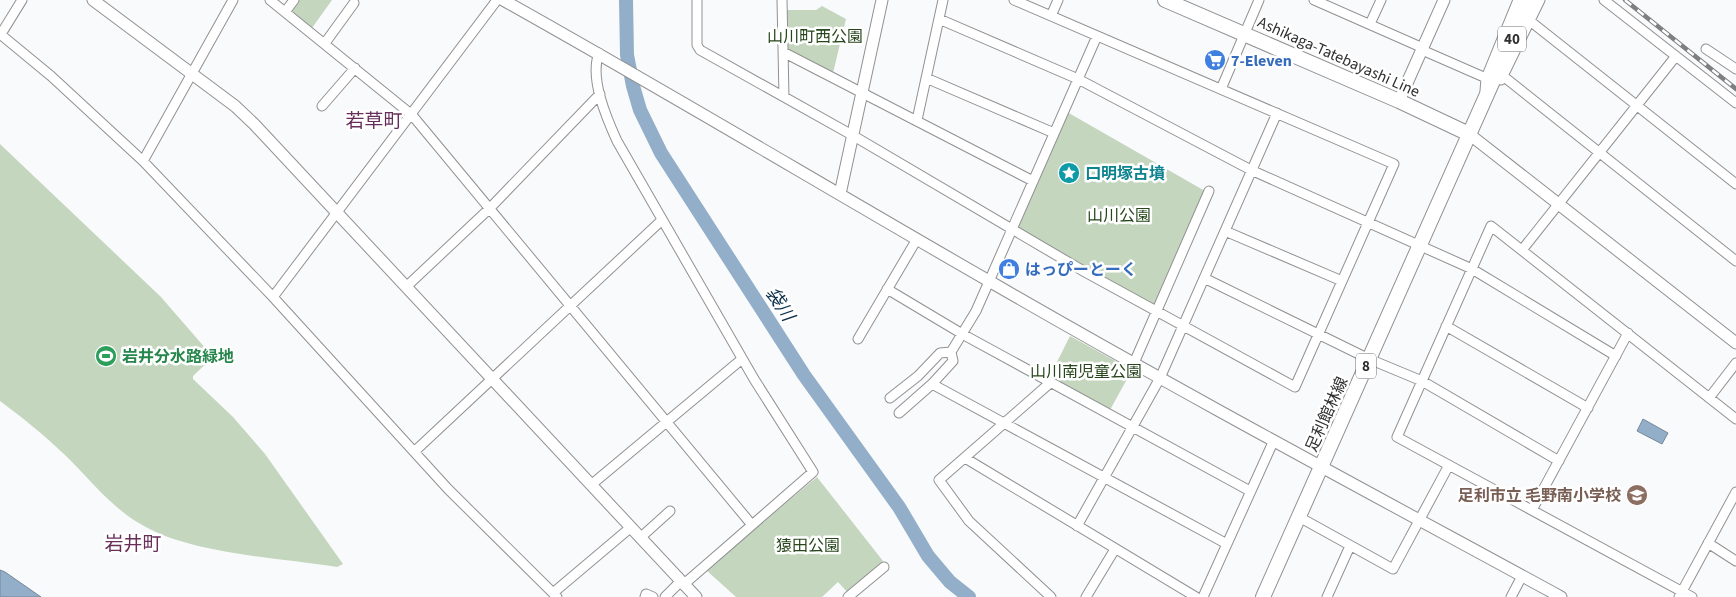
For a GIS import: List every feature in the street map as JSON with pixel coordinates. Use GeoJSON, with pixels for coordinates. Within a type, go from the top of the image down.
{"type":"FeatureCollection","features":[{"type":"Feature","properties":{"kind":"main road","name":"Ashikaga-Tatebayashi Line"},"geometry":{"type":"LineString","coordinates":[[1165,0],[1399,101],[1469,134]]}},
{"type":"Feature","properties":{"kind":"main road","name":"40"},"geometry":{"type":"LineString","coordinates":[[1469,134],[1529,0]]}},
{"type":"Feature","properties":{"kind":"main road","name":"足利館林線"},"geometry":{"type":"LineString","coordinates":[[1263,597],[1469,134]]}},
{"type":"Feature","properties":{"kind":"street"},"geometry":{"type":"LineString","coordinates":[[22,0],[0,34],[51,76],[143,161],[273,297],[477,519],[555,595],[630,528]]}},
{"type":"Feature","properties":{"kind":"street"},"geometry":{"type":"LineString","coordinates":[[93,0],[245,115],[696,597]]}},
{"type":"Feature","properties":{"kind":"street"},"geometry":{"type":"LineString","coordinates":[[143,161],[232,0]]}},
{"type":"Feature","properties":{"kind":"street"},"geometry":{"type":"LineString","coordinates":[[270,0],[412,115],[667,420],[752,525]]}},
{"type":"Feature","properties":{"kind":"street"},"geometry":{"type":"LineString","coordinates":[[285,12],[294,0]]}},
{"type":"Feature","properties":{"kind":"street"},"geometry":{"type":"LineString","coordinates":[[273,297],[497,0]]}},
{"type":"Feature","properties":{"kind":"street"},"geometry":{"type":"LineString","coordinates":[[503,0],[603,55],[989,282],[1160,378],[1561,597]]}},
{"type":"Feature","properties":{"kind":"street"},"geometry":{"type":"LineString","coordinates":[[697,0],[698,45],[700,50],[1012,229],[1295,387],[1394,164],[1014,0]]}},
{"type":"Feature","properties":{"kind":"street"},"geometry":{"type":"LineString","coordinates":[[782,0],[784,97]]}},
{"type":"Feature","properties":{"kind":"street"},"geometry":{"type":"LineString","coordinates":[[840,194],[882,0]]}},
{"type":"Feature","properties":{"kind":"street"},"geometry":{"type":"LineString","coordinates":[[917,120],[943,0]]}},
{"type":"Feature","properties":{"kind":"street"},"geometry":{"type":"LineString","coordinates":[[1051,16],[1058,0]]}},
{"type":"Feature","properties":{"kind":"street"},"geometry":{"type":"LineString","coordinates":[[1221,89],[1259,0]]}},
{"type":"Feature","properties":{"kind":"street"},"geometry":{"type":"LineString","coordinates":[[1314,0],[1423,49],[1494,77],[1600,152],[1736,261]]}},
{"type":"Feature","properties":{"kind":"street"},"geometry":{"type":"LineString","coordinates":[[1370,24],[1382,0]]}},
{"type":"Feature","properties":{"kind":"street"},"geometry":{"type":"LineString","coordinates":[[1399,101],[1444,0]]}},
{"type":"Feature","properties":{"kind":"street"},"geometry":{"type":"LineString","coordinates":[[1494,77],[1518,0]]}},
{"type":"Feature","properties":{"kind":"street"},"geometry":{"type":"LineString","coordinates":[[1494,77],[1530,21],[1540,0]]}},
{"type":"Feature","properties":{"kind":"street"},"geometry":{"type":"LineString","coordinates":[[1604,0],[1736,103]]}},
{"type":"Feature","properties":{"kind":"street"},"geometry":{"type":"LineString","coordinates":[[325,43],[354,3]]}},
{"type":"Feature","properties":{"kind":"street"},"geometry":{"type":"LineString","coordinates":[[939,19],[1078,79],[1251,170],[1472,269],[1616,356]]}},
{"type":"Feature","properties":{"kind":"street"},"geometry":{"type":"LineString","coordinates":[[1530,21],[1736,184]]}},
{"type":"Feature","properties":{"kind":"street"},"geometry":{"type":"LineString","coordinates":[[899,413],[932,384],[953,361],[952,352],[964,335],[989,282],[1097,36]]}},
{"type":"Feature","properties":{"kind":"street"},"geometry":{"type":"LineString","coordinates":[[1706,49],[1736,69]]}},
{"type":"Feature","properties":{"kind":"street"},"geometry":{"type":"LineString","coordinates":[[783,52],[1033,181]]}},
{"type":"Feature","properties":{"kind":"street"},"geometry":{"type":"LineString","coordinates":[[603,55],[597,63],[600,94],[606,117],[617,141],[742,359],[813,472],[665,597]]}},
{"type":"Feature","properties":{"kind":"street"},"geometry":{"type":"LineString","coordinates":[[1522,250],[1676,56]]}},
{"type":"Feature","properties":{"kind":"street"},"geometry":{"type":"LineString","coordinates":[[322,106],[355,68]]}},
{"type":"Feature","properties":{"kind":"street"},"geometry":{"type":"LineString","coordinates":[[926,78],[1054,133]]}},
{"type":"Feature","properties":{"kind":"street"},"geometry":{"type":"LineString","coordinates":[[406,287],[490,208],[600,94]]}},
{"type":"Feature","properties":{"kind":"street"},"geometry":{"type":"LineString","coordinates":[[1077,526],[1160,378],[1276,113]]}},
{"type":"Feature","properties":{"kind":"street"},"geometry":{"type":"LineString","coordinates":[[1469,134],[1736,343]]}},
{"type":"Feature","properties":{"kind":"street"},"geometry":{"type":"LineString","coordinates":[[1134,363],[1209,191]]}},
{"type":"Feature","properties":{"kind":"street"},"geometry":{"type":"LineString","coordinates":[[415,452],[662,220]]}},
{"type":"Feature","properties":{"kind":"street"},"geometry":{"type":"LineString","coordinates":[[1692,597],[1680,594],[1532,510],[1397,437],[1491,226],[1736,419]]}},
{"type":"Feature","properties":{"kind":"street"},"geometry":{"type":"LineString","coordinates":[[1224,231],[1342,281]]}},
{"type":"Feature","properties":{"kind":"street"},"geometry":{"type":"LineString","coordinates":[[858,339],[916,239]]}},
{"type":"Feature","properties":{"kind":"street"},"geometry":{"type":"LineString","coordinates":[[1204,278],[1370,359],[1422,381],[1559,461]]}},
{"type":"Feature","properties":{"kind":"street"},"geometry":{"type":"LineString","coordinates":[[887,289],[1050,383],[1250,491]]}},
{"type":"Feature","properties":{"kind":"street"},"geometry":{"type":"LineString","coordinates":[[1446,326],[1588,408]]}},
{"type":"Feature","properties":{"kind":"street"},"geometry":{"type":"LineString","coordinates":[[1532,510],[1628,333]]}},
{"type":"Feature","properties":{"kind":"street"},"geometry":{"type":"LineString","coordinates":[[890,398],[918,376],[940,353],[952,352]]}},
{"type":"Feature","properties":{"kind":"street"},"geometry":{"type":"LineString","coordinates":[[591,485],[742,359]]}},
{"type":"Feature","properties":{"kind":"street"},"geometry":{"type":"LineString","coordinates":[[1709,398],[1736,363]]}},
{"type":"Feature","properties":{"kind":"street"},"geometry":{"type":"LineString","coordinates":[[1050,383],[939,480],[968,521],[1051,597]]}},
{"type":"Feature","properties":{"kind":"street"},"geometry":{"type":"LineString","coordinates":[[932,384],[1227,544]]}},
{"type":"Feature","properties":{"kind":"street"},"geometry":{"type":"LineString","coordinates":[[1203,597],[1274,440]]}},
{"type":"Feature","properties":{"kind":"street"},"geometry":{"type":"LineString","coordinates":[[965,458],[1196,597]]}},
{"type":"Feature","properties":{"kind":"street"},"geometry":{"type":"LineString","coordinates":[[1298,517],[1393,569],[1450,465]]}},
{"type":"Feature","properties":{"kind":"street"},"geometry":{"type":"LineString","coordinates":[[1680,594],[1736,494]]}},
{"type":"Feature","properties":{"kind":"street"},"geometry":{"type":"LineString","coordinates":[[640,538],[670,510]]}},
{"type":"Feature","properties":{"kind":"street"},"geometry":{"type":"LineString","coordinates":[[1708,543],[1736,561]]}},
{"type":"Feature","properties":{"kind":"street"},"geometry":{"type":"LineString","coordinates":[[1327,597],[1350,546]]}},
{"type":"Feature","properties":{"kind":"street"},"geometry":{"type":"LineString","coordinates":[[1086,597],[1115,549]]}},
{"type":"Feature","properties":{"kind":"street"},"geometry":{"type":"LineString","coordinates":[[848,597],[884,567]]}},
{"type":"Feature","properties":{"kind":"street"},"geometry":{"type":"LineString","coordinates":[[1510,597],[1522,576]]}},
{"type":"Feature","properties":{"kind":"street"},"geometry":{"type":"LineString","coordinates":[[645,597],[646,594],[653,597]]}},
{"type":"Feature","properties":{"kind":"green space"},"geometry":{"type":"Polygon","coordinates":[[[298,0],[332,0],[312,28],[290,11],[298,0]]]}},
{"type":"Feature","properties":{"kind":"green space","name":"山川町西公園"},"geometry":{"type":"Polygon","coordinates":[[[822,6],[846,19],[833,73],[790,52],[786,47],[786,10],[816,10],[822,6]]]}},
{"type":"Feature","properties":{"kind":"green space","name":"山川公園"},"geometry":{"type":"Polygon","coordinates":[[[1067,112],[1205,191],[1155,307],[1020,230],[1017,224],[1067,112]]]}},
{"type":"Feature","properties":{"kind":"green space","name":"岩井分水路緑地"},"geometry":{"type":"Polygon","coordinates":[[[0,144],[161,297],[213,357],[193,376],[193,379],[233,417],[265,454],[343,564],[337,567],[238,554],[187,543],[144,526],[122,511],[57,448],[0,401],[0,144]]]}},
{"type":"Feature","properties":{"kind":"green space","name":"山川南児童公園"},"geometry":{"type":"Polygon","coordinates":[[[1070,336],[1132,370],[1110,410],[1049,378],[1070,336]]]}},
{"type":"Feature","properties":{"kind":"green space","name":"猿田公園"},"geometry":{"type":"Polygon","coordinates":[[[817,477],[883,561],[848,593],[838,582],[822,597],[736,597],[705,569],[817,477]]]}},
{"type":"Feature","properties":{"kind":"water"},"geometry":{"type":"Polygon","coordinates":[[[1643,419],[1668,433],[1662,444],[1637,431],[1643,419]]]}},
{"type":"Feature","properties":{"kind":"water"},"geometry":{"type":"Polygon","coordinates":[[[0,570],[5,572],[41,597],[0,597],[0,570]]]}},
{"type":"Feature","properties":{"kind":"waterway","name":"袋川"},"geometry":{"type":"LineString","coordinates":[[626,0],[627,55],[633,86],[640,110],[661,153],[804,375],[899,507],[928,556],[950,582],[969,597]]}},
{"type":"Feature","properties":{"kind":"railway"},"geometry":{"type":"LineString","coordinates":[[1625,0],[1736,89]]}},
{"type":"Feature","properties":{"kind":"place","name":"7-Eleven"},"geometry":{"type":"Point","coordinates":[1215,60]}},
{"type":"Feature","properties":{"kind":"place","name":"口明塚古墳"},"geometry":{"type":"Point","coordinates":[1069,173]}},
{"type":"Feature","properties":{"kind":"place","name":"はっぴーとーく"},"geometry":{"type":"Point","coordinates":[1009,269]}},
{"type":"Feature","properties":{"kind":"place","name":"岩井分水路緑地"},"geometry":{"type":"Point","coordinates":[106,356]}},
{"type":"Feature","properties":{"kind":"place","name":"足利市立 毛野南小学校"},"geometry":{"type":"Point","coordinates":[1637,495]}},
{"type":"Feature","properties":{"kind":"district","name":"若草町"},"geometry":{"type":"Point","coordinates":[374,120]}},
{"type":"Feature","properties":{"kind":"district","name":"岩井町"},"geometry":{"type":"Point","coordinates":[133,543]}}]}
